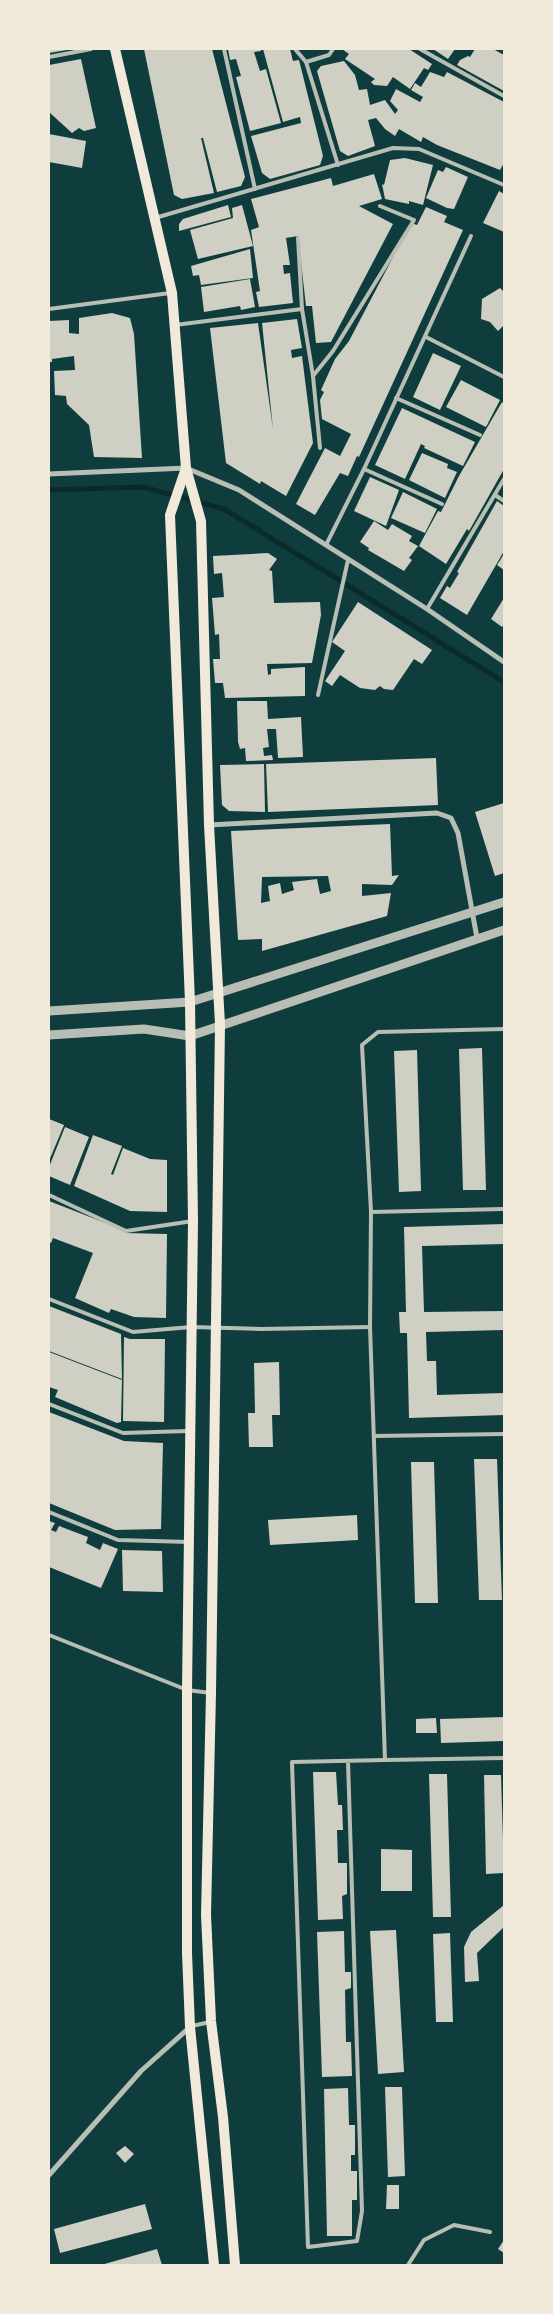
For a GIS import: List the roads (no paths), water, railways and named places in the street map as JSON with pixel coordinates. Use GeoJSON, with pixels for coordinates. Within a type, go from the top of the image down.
{"type":"FeatureCollection","features":[{"type":"Feature","properties":{"kind":"main road"},"geometry":{"type":"LineString","coordinates":[[115,49],[153,219],[172,293],[186,468],[201,521],[209,825],[220,992],[211,1693],[206,1915],[211,2021],[223,2117],[234,2265]]}},
{"type":"Feature","properties":{"kind":"main road"},"geometry":{"type":"LineString","coordinates":[[186,468],[170,515],[190,1002],[193,1221],[187,1690],[187,1953],[190,2027],[214,2265]]}},
{"type":"Feature","properties":{"kind":"street"},"geometry":{"type":"LineString","coordinates":[[49,474],[186,468],[239,490],[427,609],[504,662]]}},
{"type":"Feature","properties":{"kind":"street"},"geometry":{"type":"LineString","coordinates":[[209,825],[437,813],[451,818],[458,833],[477,938]]}},
{"type":"Feature","properties":{"kind":"street"},"geometry":{"type":"LineString","coordinates":[[49,1011],[190,1002],[473,910],[504,902]]}},
{"type":"Feature","properties":{"kind":"street"},"geometry":{"type":"LineString","coordinates":[[49,1035],[144,1029],[190,1036],[220,1024],[504,930]]}},
{"type":"Feature","properties":{"kind":"street"},"geometry":{"type":"LineString","coordinates":[[49,2175],[141,2071],[190,2027]]}},
{"type":"Feature","properties":{"kind":"lane"},"geometry":{"type":"LineString","coordinates":[[49,56],[91,49]]}},
{"type":"Feature","properties":{"kind":"lane"},"geometry":{"type":"LineString","coordinates":[[224,49],[255,189]]}},
{"type":"Feature","properties":{"kind":"lane"},"geometry":{"type":"LineString","coordinates":[[295,49],[306,62],[338,165]]}},
{"type":"Feature","properties":{"kind":"lane"},"geometry":{"type":"LineString","coordinates":[[306,62],[329,55],[333,49]]}},
{"type":"Feature","properties":{"kind":"lane"},"geometry":{"type":"LineString","coordinates":[[420,49],[504,96]]}},
{"type":"Feature","properties":{"kind":"lane"},"geometry":{"type":"LineString","coordinates":[[153,219],[393,148],[419,148],[503,183]]}},
{"type":"Feature","properties":{"kind":"lane"},"geometry":{"type":"LineString","coordinates":[[313,376],[333,351],[414,220],[380,206]]}},
{"type":"Feature","properties":{"kind":"lane"},"geometry":{"type":"LineString","coordinates":[[326,544],[364,470],[471,236]]}},
{"type":"Feature","properties":{"kind":"lane"},"geometry":{"type":"LineString","coordinates":[[298,238],[302,309],[313,376],[320,448]]}},
{"type":"Feature","properties":{"kind":"lane"},"geometry":{"type":"LineString","coordinates":[[49,309],[172,293]]}},
{"type":"Feature","properties":{"kind":"lane"},"geometry":{"type":"LineString","coordinates":[[176,325],[302,309]]}},
{"type":"Feature","properties":{"kind":"lane"},"geometry":{"type":"LineString","coordinates":[[426,337],[504,377]]}},
{"type":"Feature","properties":{"kind":"lane"},"geometry":{"type":"LineString","coordinates":[[396,398],[480,435]]}},
{"type":"Feature","properties":{"kind":"lane"},"geometry":{"type":"LineString","coordinates":[[364,470],[442,504]]}},
{"type":"Feature","properties":{"kind":"lane"},"geometry":{"type":"LineString","coordinates":[[427,609],[504,479]]}},
{"type":"Feature","properties":{"kind":"lane"},"geometry":{"type":"LineString","coordinates":[[495,495],[504,501]]}},
{"type":"Feature","properties":{"kind":"lane"},"geometry":{"type":"LineString","coordinates":[[318,695],[348,560]]}},
{"type":"Feature","properties":{"kind":"lane"},"geometry":{"type":"LineString","coordinates":[[385,1760],[370,1327],[371,1212],[362,1045],[378,1032],[504,1029]]}},
{"type":"Feature","properties":{"kind":"lane"},"geometry":{"type":"LineString","coordinates":[[49,1195],[126,1231],[193,1221]]}},
{"type":"Feature","properties":{"kind":"lane"},"geometry":{"type":"LineString","coordinates":[[371,1212],[504,1209]]}},
{"type":"Feature","properties":{"kind":"lane"},"geometry":{"type":"LineString","coordinates":[[49,1298],[133,1332],[191,1327],[370,1327]]}},
{"type":"Feature","properties":{"kind":"lane"},"geometry":{"type":"LineString","coordinates":[[49,1404],[123,1434],[190,1431]]}},
{"type":"Feature","properties":{"kind":"lane"},"geometry":{"type":"LineString","coordinates":[[374,1436],[504,1434]]}},
{"type":"Feature","properties":{"kind":"lane"},"geometry":{"type":"LineString","coordinates":[[49,1512],[118,1540],[189,1542]]}},
{"type":"Feature","properties":{"kind":"lane"},"geometry":{"type":"LineString","coordinates":[[49,1635],[187,1690],[211,1693]]}},
{"type":"Feature","properties":{"kind":"lane"},"geometry":{"type":"LineString","coordinates":[[348,1761],[362,2211],[357,2241],[308,2247],[292,1762],[504,1758]]}},
{"type":"Feature","properties":{"kind":"lane"},"geometry":{"type":"LineString","coordinates":[[190,2027],[211,2021]]}},
{"type":"Feature","properties":{"kind":"lane"},"geometry":{"type":"LineString","coordinates":[[408,2265],[424,2240],[454,2225],[490,2232]]}},
{"type":"Feature","properties":{"kind":"waterway"},"geometry":{"type":"LineString","coordinates":[[49,490],[143,487],[224,509],[504,682]]}}]}
